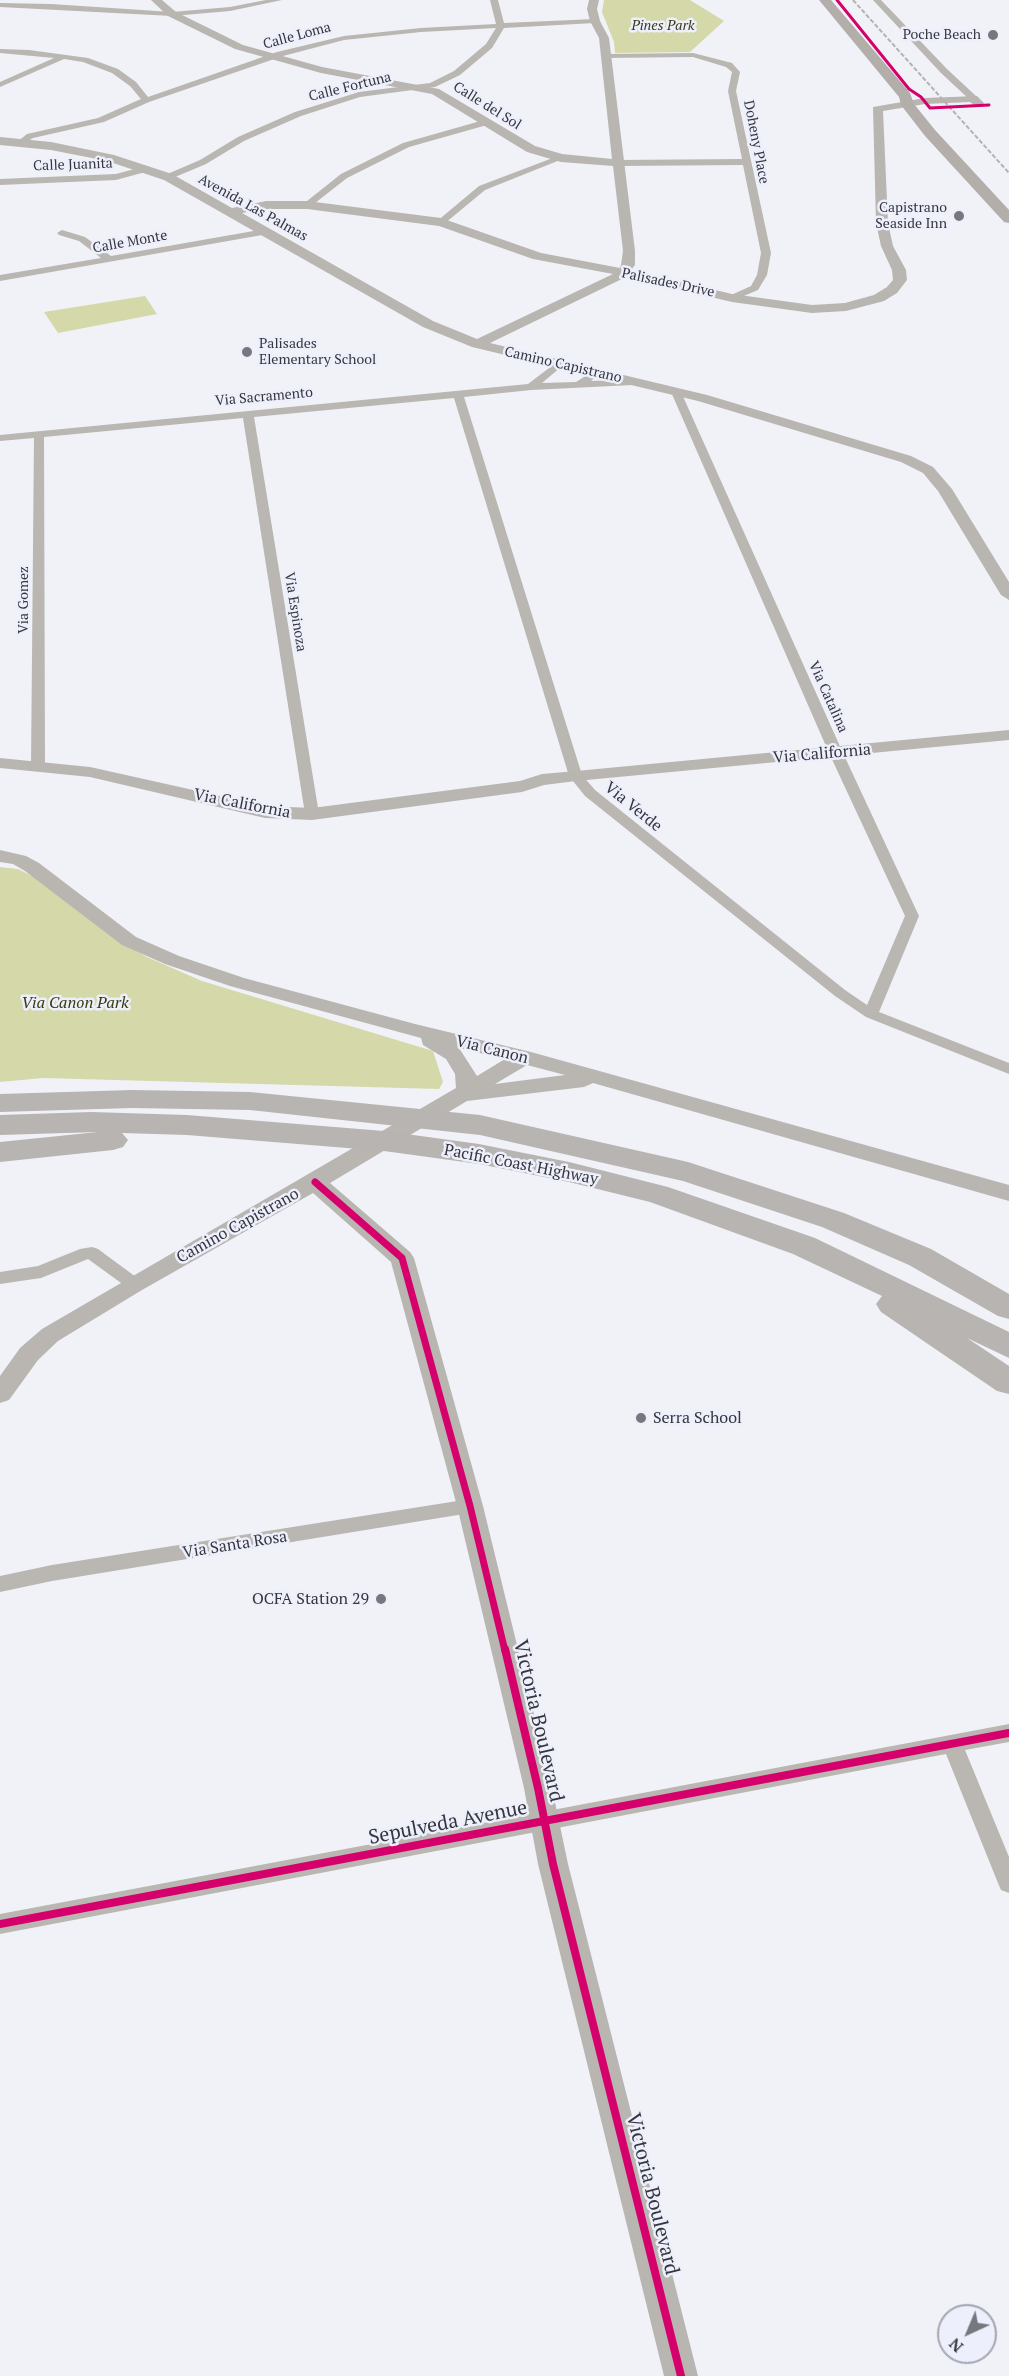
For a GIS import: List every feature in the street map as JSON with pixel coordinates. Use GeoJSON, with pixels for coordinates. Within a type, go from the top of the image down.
{"type":"FeatureCollection","features":[{"type":"Feature","properties":{"kind":"highway","name":"Pacific Coast Highway"},"geometry":{"type":"LineString","coordinates":[[0,1103],[156,1099],[250,1101],[480,1125],[523,1133],[688,1172],[833,1220],[920,1257],[1009,1308]]}},
{"type":"Feature","properties":{"kind":"highway","name":"Pacific Coast Highway"},"geometry":{"type":"LineString","coordinates":[[0,1125],[91,1122],[187,1125],[384,1141],[479,1154],[657,1194],[804,1246],[948,1314],[1009,1346]]}},
{"type":"Feature","properties":{"kind":"highway"},"geometry":{"type":"LineString","coordinates":[[0,1152],[101,1141],[279,1133]]}},
{"type":"Feature","properties":{"kind":"highway"},"geometry":{"type":"LineString","coordinates":[[804,1246],[1009,1382]]}},
{"type":"Feature","properties":{"kind":"highway"},"geometry":{"type":"LineString","coordinates":[[920,1257],[1009,1302]]}},
{"type":"Feature","properties":{"kind":"main road","name":"Calle del Sol"},"geometry":{"type":"LineString","coordinates":[[156,0],[172,14],[211,36],[270,57],[321,70],[435,91],[520,144],[561,158],[618,163]]}},
{"type":"Feature","properties":{"kind":"main road"},"geometry":{"type":"LineString","coordinates":[[594,0],[592,9],[595,21],[604,38],[629,251],[628,265],[623,273]]}},
{"type":"Feature","properties":{"kind":"main road"},"geometry":{"type":"LineString","coordinates":[[825,0],[905,96],[908,105],[930,133],[1009,219]]}},
{"type":"Feature","properties":{"kind":"main road"},"geometry":{"type":"LineString","coordinates":[[908,105],[928,106],[976,100]]}},
{"type":"Feature","properties":{"kind":"main road","name":"Palisades Drive"},"geometry":{"type":"LineString","coordinates":[[230,212],[266,205],[308,205],[441,222],[538,256],[732,298],[812,309],[846,307],[864,303],[892,290],[900,280],[899,270],[887,246],[882,223],[876,111],[882,107],[908,105]]}},
{"type":"Feature","properties":{"kind":"main road","name":"Avenida Las Palmas"},"geometry":{"type":"LineString","coordinates":[[0,141],[21,142],[110,158],[168,177],[448,333],[477,344]]}},
{"type":"Feature","properties":{"kind":"main road","name":"Camino Capistrano"},"geometry":{"type":"LineString","coordinates":[[477,344],[615,279],[623,273]]}},
{"type":"Feature","properties":{"kind":"main road"},"geometry":{"type":"LineString","coordinates":[[521,324],[518,339],[522,347],[537,360]]}},
{"type":"Feature","properties":{"kind":"main road"},"geometry":{"type":"LineString","coordinates":[[448,333],[500,333]]}},
{"type":"Feature","properties":{"kind":"main road","name":"Camino Capistrano"},"geometry":{"type":"LineString","coordinates":[[477,344],[676,392],[906,459],[928,470],[944,489],[1009,595]]}},
{"type":"Feature","properties":{"kind":"main road","name":"Via California"},"geometry":{"type":"LineString","coordinates":[[0,763],[90,772],[265,812],[312,814],[522,786],[546,789],[580,780],[618,782],[635,770],[836,753],[1009,735]]}},
{"type":"Feature","properties":{"kind":"main road","name":"Via Canon"},"geometry":{"type":"LineString","coordinates":[[0,856],[19,860],[32,867],[129,941],[172,960],[237,982],[413,1030],[524,1057],[1009,1193]]}},
{"type":"Feature","properties":{"kind":"main road"},"geometry":{"type":"LineString","coordinates":[[413,1030],[454,1054],[466,1074],[465,1094],[503,1091],[560,1081],[602,1079]]}},
{"type":"Feature","properties":{"kind":"main road","name":"Camino Capistrano"},"geometry":{"type":"LineString","coordinates":[[0,1394],[29,1354],[50,1335],[315,1182],[524,1057]]}},
{"type":"Feature","properties":{"kind":"main road","name":"Victoria Boulevard"},"geometry":{"type":"LineString","coordinates":[[315,1182],[402,1258],[470,1506],[553,1864],[681,2376]]}},
{"type":"Feature","properties":{"kind":"street"},"geometry":{"type":"LineString","coordinates":[[0,5],[172,14],[230,9],[278,0]]}},
{"type":"Feature","properties":{"kind":"street"},"geometry":{"type":"LineString","coordinates":[[494,0],[501,27]]}},
{"type":"Feature","properties":{"kind":"street"},"geometry":{"type":"LineString","coordinates":[[877,0],[932,59],[941,77],[963,89],[976,100]]}},
{"type":"Feature","properties":{"kind":"street","name":"Calle Loma"},"geometry":{"type":"LineString","coordinates":[[21,142],[30,136],[101,120],[146,100],[270,57],[318,44],[364,35],[595,21]]}},
{"type":"Feature","properties":{"kind":"street","name":"Calle Fortuna"},"geometry":{"type":"LineString","coordinates":[[168,177],[203,162],[241,139],[298,114],[359,95],[432,85],[457,73],[489,46],[501,27]]}},
{"type":"Feature","properties":{"kind":"street"},"geometry":{"type":"LineString","coordinates":[[0,51],[65,56],[115,71],[133,84],[146,100]]}},
{"type":"Feature","properties":{"kind":"street","name":"Doheny Place"},"geometry":{"type":"LineString","coordinates":[[606,56],[693,55],[729,65],[736,72],[732,91],[745,162],[766,253],[762,275],[755,288],[732,298]]}},
{"type":"Feature","properties":{"kind":"street"},"geometry":{"type":"LineString","coordinates":[[0,85],[65,56]]}},
{"type":"Feature","properties":{"kind":"street"},"geometry":{"type":"LineString","coordinates":[[932,59],[959,74],[963,89]]}},
{"type":"Feature","properties":{"kind":"street"},"geometry":{"type":"LineString","coordinates":[[308,205],[344,176],[406,145],[484,123]]}},
{"type":"Feature","properties":{"kind":"street"},"geometry":{"type":"LineString","coordinates":[[441,222],[482,188],[561,158]]}},
{"type":"Feature","properties":{"kind":"street","name":"Calle del Sol"},"geometry":{"type":"LineString","coordinates":[[618,163],[745,162]]}},
{"type":"Feature","properties":{"kind":"street","name":"Calle Juanita"},"geometry":{"type":"LineString","coordinates":[[0,182],[116,177],[146,169]]}},
{"type":"Feature","properties":{"kind":"street"},"geometry":{"type":"LineString","coordinates":[[62,232],[82,239],[109,260]]}},
{"type":"Feature","properties":{"kind":"street","name":"Calle Monte"},"geometry":{"type":"LineString","coordinates":[[0,278],[265,232]]}},
{"type":"Feature","properties":{"kind":"street"},"geometry":{"type":"LineString","coordinates":[[531,387],[557,365]]}},
{"type":"Feature","properties":{"kind":"street"},"geometry":{"type":"LineString","coordinates":[[579,385],[595,373]]}},
{"type":"Feature","properties":{"kind":"street","name":"Via Sacramento"},"geometry":{"type":"LineString","coordinates":[[0,438],[531,387],[633,382]]}},
{"type":"Feature","properties":{"kind":"street","name":"Via Catalina"},"geometry":{"type":"LineString","coordinates":[[676,392],[836,753],[912,916],[872,1014]]}},
{"type":"Feature","properties":{"kind":"street"},"geometry":{"type":"LineString","coordinates":[[458,394],[580,780]]}},
{"type":"Feature","properties":{"kind":"street","name":"Via Espinoza"},"geometry":{"type":"LineString","coordinates":[[248,414],[312,814]]}},
{"type":"Feature","properties":{"kind":"street","name":"Via Gomez"},"geometry":{"type":"LineString","coordinates":[[38,765],[39,434]]}},
{"type":"Feature","properties":{"kind":"street","name":"Via Verde"},"geometry":{"type":"LineString","coordinates":[[580,780],[628,824],[840,993],[872,1014],[900,1027],[1009,1069]]}},
{"type":"Feature","properties":{"kind":"street"},"geometry":{"type":"LineString","coordinates":[[0,1278],[41,1272],[86,1253],[92,1253],[135,1284]]}},
{"type":"Feature","properties":{"kind":"street","name":"Via Santa Rosa"},"geometry":{"type":"LineString","coordinates":[[0,1584],[470,1506]]}},
{"type":"Feature","properties":{"kind":"street","name":"Sepulveda Avenue"},"geometry":{"type":"LineString","coordinates":[[0,1924],[1009,1733]]}},
{"type":"Feature","properties":{"kind":"street"},"geometry":{"type":"LineString","coordinates":[[951,1744],[1009,1883]]}},
{"type":"Feature","properties":{"kind":"green space","name":"Pines Park"},"geometry":{"type":"Polygon","coordinates":[[[604,0],[690,0],[724,21],[690,52],[615,53],[614,42],[602,12],[604,0]]]}},
{"type":"Feature","properties":{"kind":"green space"},"geometry":{"type":"Polygon","coordinates":[[[145,296],[157,314],[58,333],[44,312],[145,296]]]}},
{"type":"Feature","properties":{"kind":"green space","name":"Via Canon Park"},"geometry":{"type":"Polygon","coordinates":[[[0,867],[18,869],[38,879],[111,936],[147,957],[202,981],[433,1051],[443,1082],[439,1089],[43,1078],[0,1082],[0,867]]]}},
{"type":"Feature","properties":{"kind":"railway"},"geometry":{"type":"LineString","coordinates":[[853,0],[1009,173]]}},
{"type":"Feature","properties":{"kind":"cycle path"},"geometry":{"type":"LineString","coordinates":[[837,0],[909,89],[921,97],[930,108],[989,105]]}},
{"type":"Feature","properties":{"kind":"cycle path"},"geometry":{"type":"LineString","coordinates":[[315,1182],[402,1258],[470,1506],[538,1788],[553,1864],[681,2376]]}},
{"type":"Feature","properties":{"kind":"cycle path"},"geometry":{"type":"LineString","coordinates":[[0,1924],[1009,1733]]}},
{"type":"Feature","properties":{"kind":"place","name":"Poche Beach"},"geometry":{"type":"Point","coordinates":[993,35]}},
{"type":"Feature","properties":{"kind":"place","name":"Capistrano Seaside Inn"},"geometry":{"type":"Point","coordinates":[959,216]}},
{"type":"Feature","properties":{"kind":"place","name":"Palisades Elementary School"},"geometry":{"type":"Point","coordinates":[247,352]}},
{"type":"Feature","properties":{"kind":"place","name":"Serra School"},"geometry":{"type":"Point","coordinates":[641,1418]}},
{"type":"Feature","properties":{"kind":"place","name":"OCFA Station 29"},"geometry":{"type":"Point","coordinates":[381,1599]}}]}
